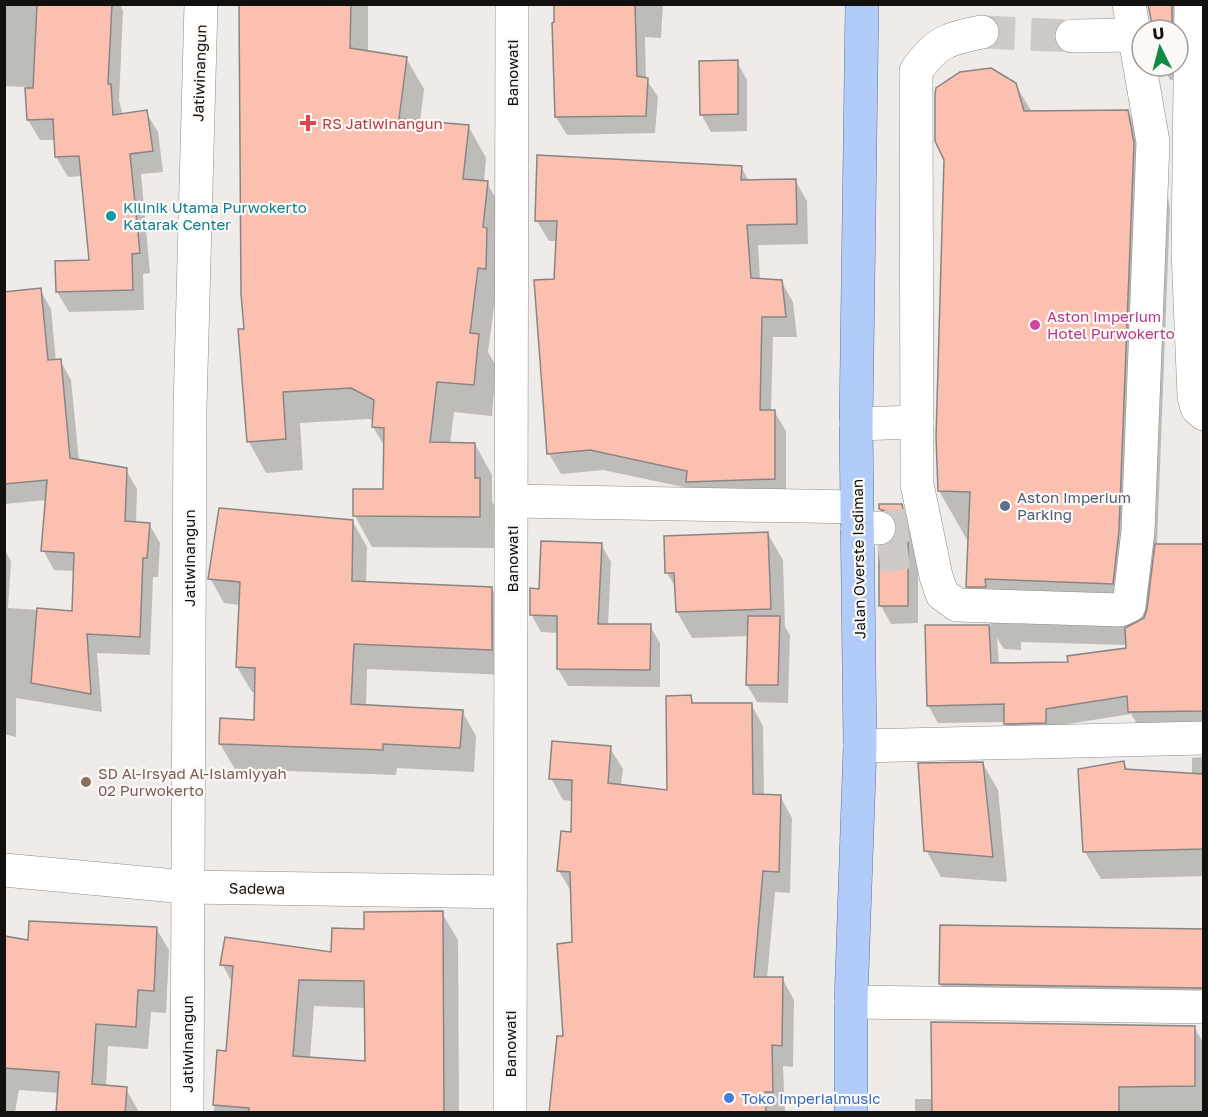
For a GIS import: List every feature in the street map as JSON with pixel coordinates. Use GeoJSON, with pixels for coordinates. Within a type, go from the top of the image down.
{"type":"FeatureCollection","features":[{"type":"Feature","properties":{"kind":"main road","name":"Jalan Overste Isdiman"},"geometry":{"type":"LineString","coordinates":[[850,1113],[851,1002],[860,747],[889,536],[856,424],[862,4]]}},
{"type":"Feature","properties":{"kind":"street","name":"Jatiwinangun"},"geometry":{"type":"LineString","coordinates":[[187,1113],[186,887],[190,407],[201,4]]}},
{"type":"Feature","properties":{"kind":"street","name":"Banowati"},"geometry":{"type":"LineString","coordinates":[[510,1113],[513,501],[512,4]]}},
{"type":"Feature","properties":{"kind":"street"},"geometry":{"type":"LineString","coordinates":[[1191,4],[1197,91],[1194,396],[1197,408],[1203,414]]}},
{"type":"Feature","properties":{"kind":"street"},"geometry":{"type":"LineString","coordinates":[[1072,36],[1130,21]]}},
{"type":"Feature","properties":{"kind":"street"},"geometry":{"type":"LineString","coordinates":[[889,536],[917,484],[916,71],[931,51],[938,46],[952,38],[982,33]]}},
{"type":"Feature","properties":{"kind":"street"},"geometry":{"type":"LineString","coordinates":[[513,501],[889,536],[942,594],[957,605],[1120,610],[1129,606],[1138,531],[1153,142],[1143,78]]}},
{"type":"Feature","properties":{"kind":"street"},"geometry":{"type":"LineString","coordinates":[[856,424],[917,422]]}},
{"type":"Feature","properties":{"kind":"street"},"geometry":{"type":"LineString","coordinates":[[860,747],[1203,738]]}},
{"type":"Feature","properties":{"kind":"street","name":"Sadewa"},"geometry":{"type":"LineString","coordinates":[[4,870],[186,887],[510,892]]}},
{"type":"Feature","properties":{"kind":"street"},"geometry":{"type":"LineString","coordinates":[[851,1002],[1203,1007]]}},
{"type":"Feature","properties":{"kind":"building"},"geometry":{"type":"Polygon","coordinates":[[[37,4],[112,4],[108,84],[111,84],[113,115],[147,110],[153,151],[130,154],[140,253],[132,254],[133,290],[56,292],[55,261],[89,260],[79,156],[55,157],[53,119],[27,120],[25,88],[33,88],[37,4]]]}},
{"type":"Feature","properties":{"kind":"building"},"geometry":{"type":"Polygon","coordinates":[[[239,4],[351,4],[350,48],[407,57],[399,119],[469,125],[463,179],[488,181],[483,227],[487,228],[486,269],[478,268],[470,333],[479,334],[474,385],[437,382],[430,442],[475,443],[475,478],[480,478],[480,517],[353,516],[353,489],[383,489],[384,428],[372,427],[374,400],[351,388],[283,392],[286,439],[247,442],[238,329],[244,329],[241,294],[239,4]]]}},
{"type":"Feature","properties":{"kind":"building"},"geometry":{"type":"Polygon","coordinates":[[[554,4],[635,4],[637,76],[648,78],[646,116],[555,117],[552,23],[554,22],[554,4]]]}},
{"type":"Feature","properties":{"kind":"building"},"geometry":{"type":"Polygon","coordinates":[[[1148,4],[1172,4],[1172,18],[1151,18],[1148,4]]]}},
{"type":"Feature","properties":{"kind":"building"},"geometry":{"type":"Polygon","coordinates":[[[738,60],[738,114],[700,115],[699,61],[738,60]]]}},
{"type":"Feature","properties":{"kind":"building","name":"Aston Imperium Hotel Purwokerto"},"geometry":{"type":"Polygon","coordinates":[[[991,68],[1016,83],[1024,111],[1128,110],[1134,143],[1119,530],[1113,584],[985,579],[986,587],[966,587],[970,492],[938,491],[936,437],[944,160],[935,141],[935,94],[936,88],[960,72],[991,68]]]}},
{"type":"Feature","properties":{"kind":"building"},"geometry":{"type":"Polygon","coordinates":[[[537,155],[742,166],[741,180],[796,179],[797,224],[747,225],[751,278],[782,280],[786,317],[762,317],[760,410],[775,410],[775,479],[686,482],[687,471],[590,450],[547,454],[534,280],[554,279],[557,221],[535,221],[537,155]]]}},
{"type":"Feature","properties":{"kind":"building"},"geometry":{"type":"Polygon","coordinates":[[[41,288],[48,360],[61,359],[70,458],[127,468],[125,521],[150,523],[147,558],[143,558],[140,637],[87,634],[91,694],[31,683],[37,608],[72,611],[74,553],[41,551],[47,480],[4,484],[4,292],[41,288]]]}},
{"type":"Feature","properties":{"kind":"building"},"geometry":{"type":"Polygon","coordinates":[[[879,504],[902,504],[908,535],[908,606],[879,606],[879,547],[895,538],[898,527],[895,518],[879,509],[879,504]]]}},
{"type":"Feature","properties":{"kind":"building"},"geometry":{"type":"Polygon","coordinates":[[[219,508],[353,520],[352,581],[492,587],[492,650],[354,644],[351,704],[463,710],[460,748],[383,744],[383,750],[219,744],[220,718],[254,720],[255,668],[236,667],[240,582],[208,579],[219,508]]]}},
{"type":"Feature","properties":{"kind":"building"},"geometry":{"type":"Polygon","coordinates":[[[768,532],[771,609],[676,612],[674,573],[665,573],[664,536],[768,532]]]}},
{"type":"Feature","properties":{"kind":"building"},"geometry":{"type":"Polygon","coordinates":[[[541,541],[602,543],[598,624],[651,624],[650,670],[557,669],[557,616],[530,615],[530,588],[539,589],[541,541]]]}},
{"type":"Feature","properties":{"kind":"building"},"geometry":{"type":"Polygon","coordinates":[[[1155,544],[1203,544],[1203,711],[1128,712],[1127,696],[1046,709],[1046,723],[1004,724],[1004,704],[927,706],[925,625],[989,625],[991,663],[1068,662],[1067,656],[1126,648],[1125,628],[1144,618],[1147,609],[1155,544]]]}},
{"type":"Feature","properties":{"kind":"building"},"geometry":{"type":"Polygon","coordinates":[[[748,616],[780,616],[778,685],[746,685],[748,616]]]}},
{"type":"Feature","properties":{"kind":"building"},"geometry":{"type":"Polygon","coordinates":[[[691,695],[692,703],[752,703],[753,794],[781,795],[779,872],[763,871],[754,977],[783,977],[782,1046],[772,1045],[773,1092],[765,1092],[766,1113],[549,1113],[557,1036],[563,1036],[557,944],[572,942],[570,872],[557,871],[561,831],[571,832],[572,780],[549,779],[552,741],[611,746],[608,783],[667,790],[666,696],[691,695]]]}},
{"type":"Feature","properties":{"kind":"building"},"geometry":{"type":"Polygon","coordinates":[[[1124,761],[1125,769],[1203,774],[1203,849],[1083,852],[1078,769],[1124,761]]]}},
{"type":"Feature","properties":{"kind":"building"},"geometry":{"type":"Polygon","coordinates":[[[983,762],[993,857],[924,851],[918,763],[983,762]]]}},
{"type":"Feature","properties":{"kind":"building"},"geometry":{"type":"Polygon","coordinates":[[[443,911],[444,1113],[249,1113],[249,1108],[213,1105],[217,1050],[226,1051],[233,966],[220,965],[225,937],[331,952],[332,928],[364,929],[364,912],[443,911]],[[299,980],[293,1056],[365,1061],[364,981],[299,980]]]}},
{"type":"Feature","properties":{"kind":"building"},"geometry":{"type":"Polygon","coordinates":[[[29,921],[157,927],[154,991],[138,990],[136,1027],[96,1024],[92,1084],[127,1087],[125,1113],[56,1113],[59,1072],[4,1068],[4,936],[28,940],[29,921]]]}},
{"type":"Feature","properties":{"kind":"building"},"geometry":{"type":"Polygon","coordinates":[[[940,925],[1203,929],[1203,988],[939,984],[940,925]]]}},
{"type":"Feature","properties":{"kind":"building"},"geometry":{"type":"Polygon","coordinates":[[[931,1022],[1195,1026],[1195,1086],[1119,1087],[1119,1113],[932,1113],[931,1022]]]}},
{"type":"Feature","properties":{"kind":"tunnel"},"geometry":{"type":"LineString","coordinates":[[982,32],[1072,36]]}},
{"type":"Feature","properties":{"kind":"tunnel"},"geometry":{"type":"LineString","coordinates":[[879,528],[908,525]]}},
{"type":"Feature","properties":{"kind":"tunnel"},"geometry":{"type":"LineString","coordinates":[[879,556],[908,552]]}},
{"type":"Feature","properties":{"kind":"place","name":"RS Jatiwinangun"},"geometry":{"type":"Point","coordinates":[308,123]}},
{"type":"Feature","properties":{"kind":"place","name":"Kilinik Utama Purwokerto Katarak Center"},"geometry":{"type":"Point","coordinates":[111,216]}},
{"type":"Feature","properties":{"kind":"place","name":"Aston Imperium Hotel Purwokerto"},"geometry":{"type":"Point","coordinates":[1035,325]}},
{"type":"Feature","properties":{"kind":"place","name":"Aston Imperium Parking"},"geometry":{"type":"Point","coordinates":[1005,506]}},
{"type":"Feature","properties":{"kind":"place","name":"SD Al-Irsyad Al-Islamiyyah 02 Purwokerto"},"geometry":{"type":"Point","coordinates":[86,782]}},
{"type":"Feature","properties":{"kind":"place","name":"Toko Imperialmusic"},"geometry":{"type":"Point","coordinates":[729,1098]}}]}
